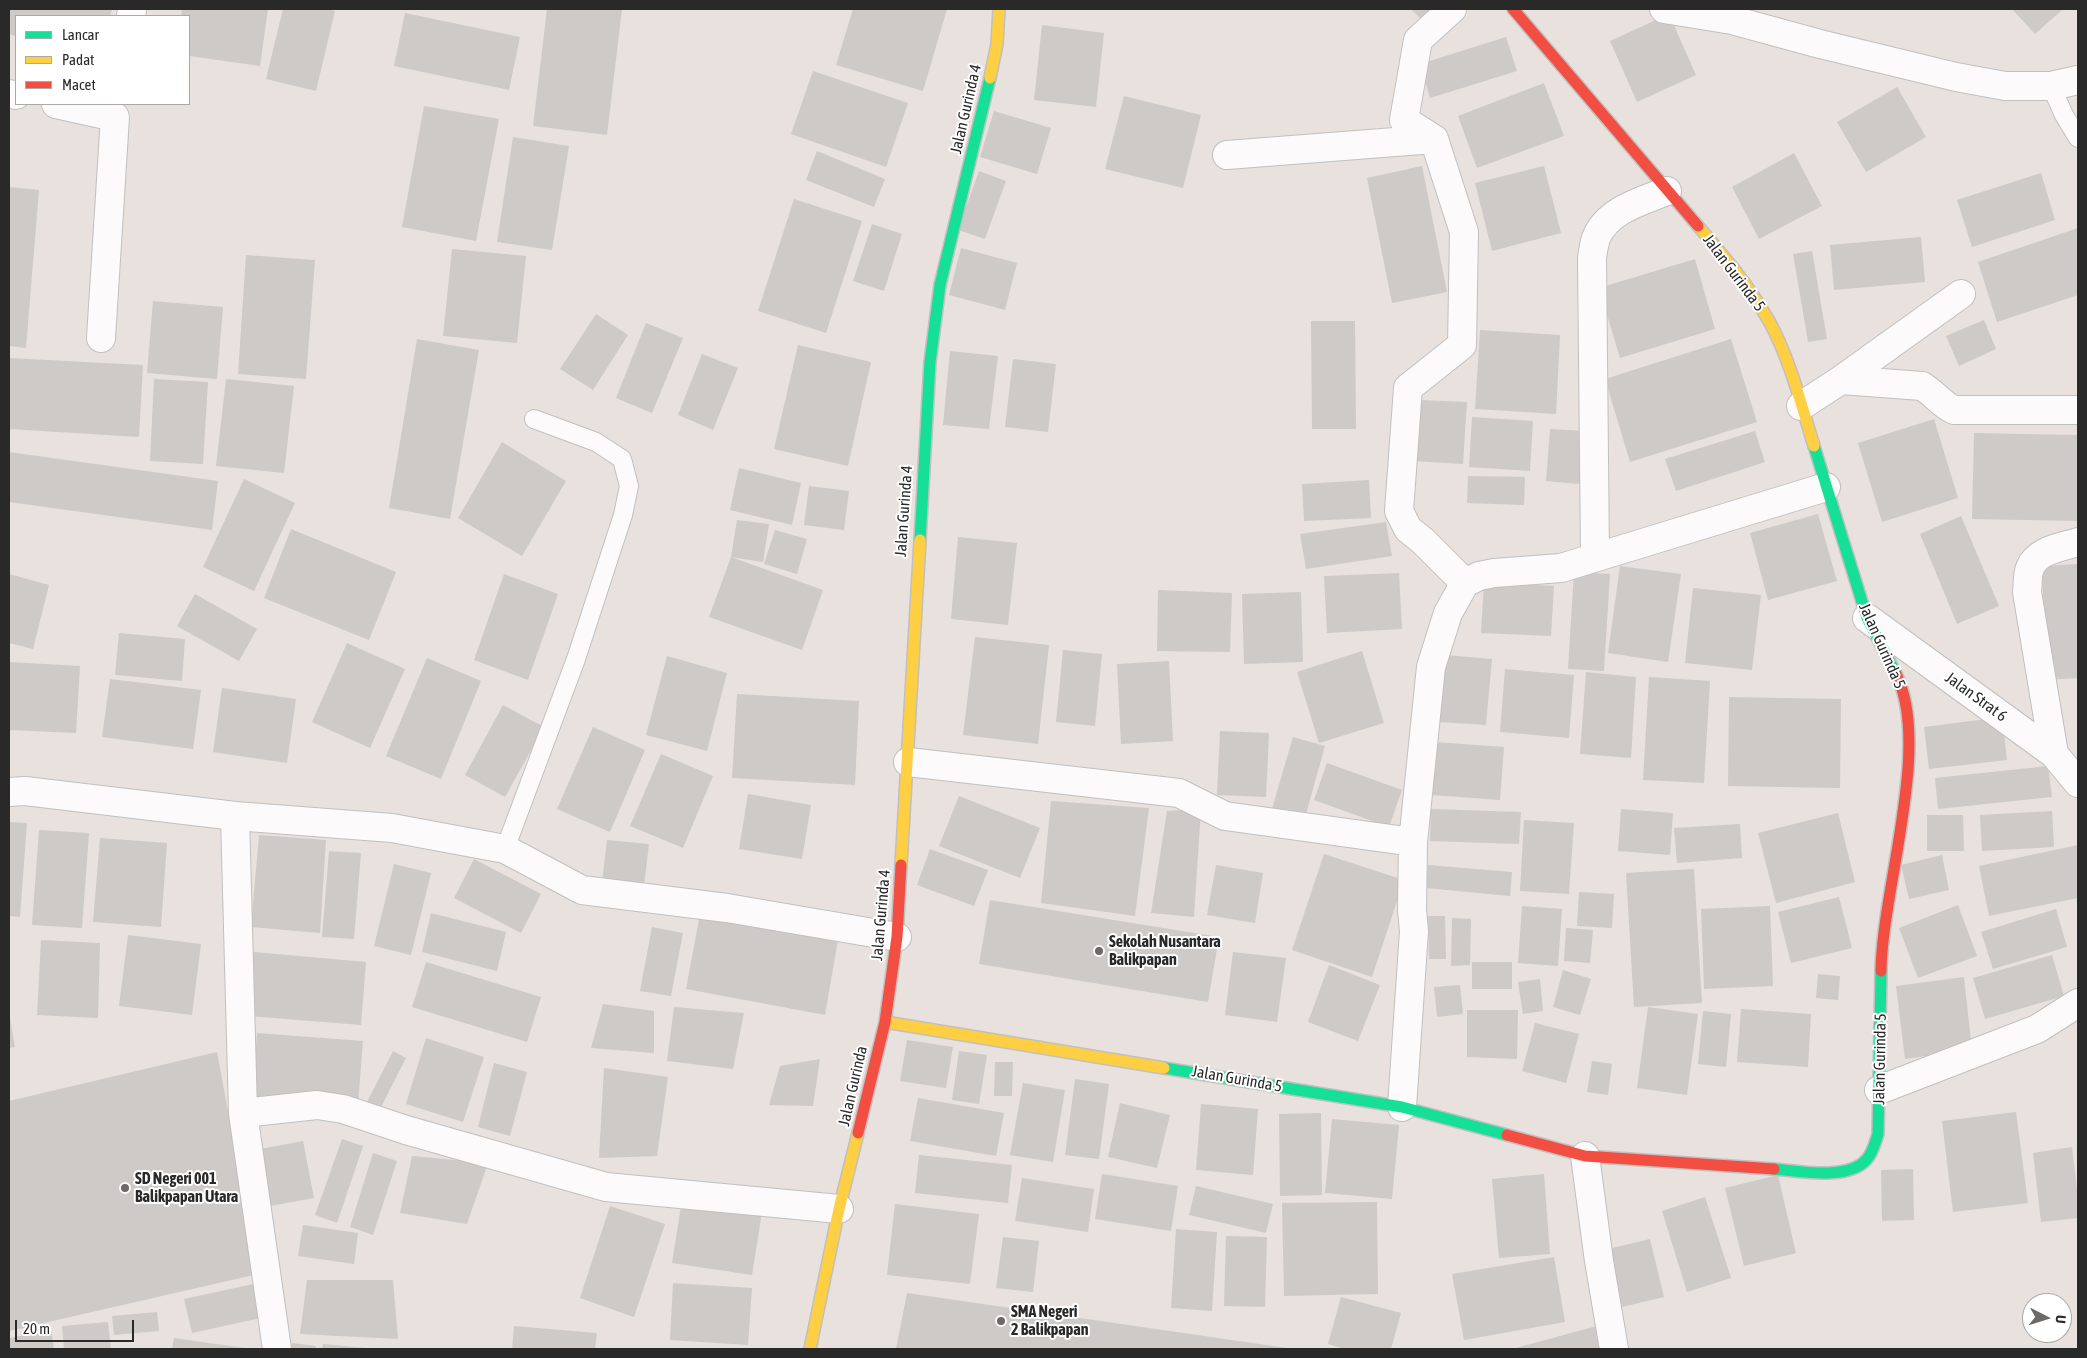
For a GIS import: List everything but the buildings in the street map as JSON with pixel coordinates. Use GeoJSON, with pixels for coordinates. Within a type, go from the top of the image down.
{"type":"FeatureCollection","features":[{"type":"Feature","properties":{"kind":"street","name":"Jalan Gurinda 4"},"geometry":{"type":"LineString","coordinates":[[885,1022],[896,937],[908,762],[918,543],[932,346],[940,285],[986,100],[997,44],[998,9]]}},
{"type":"Feature","properties":{"kind":"street"},"geometry":{"type":"LineString","coordinates":[[1452,9],[1418,40],[1404,120],[1434,139],[1464,232],[1462,345],[1408,388],[1399,511],[1408,529],[1466,583]]}},
{"type":"Feature","properties":{"kind":"street","name":"Jalan Gurinda 5"},"geometry":{"type":"LineString","coordinates":[[885,1022],[1402,1107],[1585,1156],[1826,1173],[1848,1171],[1865,1163],[1874,1151],[1878,1134],[1881,942],[1906,787],[1909,732],[1907,707],[1899,680],[1867,618],[1791,370],[1769,321],[1738,273],[1513,9]]}},
{"type":"Feature","properties":{"kind":"street"},"geometry":{"type":"LineString","coordinates":[[1664,9],[1732,20],[1820,44],[1956,77],[2005,86],[2051,86],[2078,80]]}},
{"type":"Feature","properties":{"kind":"street"},"geometry":{"type":"LineString","coordinates":[[66,105],[116,110],[101,338]]}},
{"type":"Feature","properties":{"kind":"street"},"geometry":{"type":"LineString","coordinates":[[1227,155],[1434,139]]}},
{"type":"Feature","properties":{"kind":"street"},"geometry":{"type":"LineString","coordinates":[[1595,556],[1592,258],[1596,238],[1606,221],[1623,209],[1667,191]]}},
{"type":"Feature","properties":{"kind":"street"},"geometry":{"type":"LineString","coordinates":[[1801,406],[1841,380],[1961,294]]}},
{"type":"Feature","properties":{"kind":"street"},"geometry":{"type":"LineString","coordinates":[[1841,380],[1922,386],[1934,392],[1943,404],[1954,410],[2078,410]]}},
{"type":"Feature","properties":{"kind":"street"},"geometry":{"type":"LineString","coordinates":[[1402,1107],[1414,931],[1412,910],[1413,842],[1430,667],[1448,613],[1466,583],[1478,576],[1494,573],[1561,568],[1595,556],[1826,487]]}},
{"type":"Feature","properties":{"kind":"street"},"geometry":{"type":"LineString","coordinates":[[2054,754],[2027,592],[2028,579],[2030,568],[2036,558],[2046,552],[2078,542]]}},
{"type":"Feature","properties":{"kind":"street","name":"Jalan Strat 6"},"geometry":{"type":"LineString","coordinates":[[1867,618],[2054,754],[2078,783]]}},
{"type":"Feature","properties":{"kind":"street"},"geometry":{"type":"LineString","coordinates":[[908,762],[1179,793],[1225,816],[1413,842]]}},
{"type":"Feature","properties":{"kind":"street"},"geometry":{"type":"LineString","coordinates":[[9,792],[25,791],[235,816],[392,828],[505,848],[582,890],[727,908],[896,937]]}},
{"type":"Feature","properties":{"kind":"street"},"geometry":{"type":"LineString","coordinates":[[235,816],[243,1114],[277,1349]]}},
{"type":"Feature","properties":{"kind":"street"},"geometry":{"type":"LineString","coordinates":[[1879,1090],[2037,1029],[2078,1003]]}},
{"type":"Feature","properties":{"kind":"street","name":"Jalan Gurinda"},"geometry":{"type":"LineString","coordinates":[[839,1209],[885,1022]]}},
{"type":"Feature","properties":{"kind":"street"},"geometry":{"type":"LineString","coordinates":[[243,1114],[317,1105],[343,1109],[406,1130],[606,1187],[839,1209],[810,1349]]}},
{"type":"Feature","properties":{"kind":"street"},"geometry":{"type":"LineString","coordinates":[[1585,1156],[1599,1260],[1614,1349]]}},
{"type":"Feature","properties":{"kind":"lane"},"geometry":{"type":"LineString","coordinates":[[2051,86],[2064,115],[2078,138]]}},
{"type":"Feature","properties":{"kind":"lane"},"geometry":{"type":"LineString","coordinates":[[505,848],[576,659],[623,515],[629,486],[622,459],[596,442],[534,419]]}},
{"type":"Feature","properties":{"kind":"traffic: fast"},"geometry":{"type":"LineString","coordinates":[[920,540],[930,362],[940,285],[990,78]]}},
{"type":"Feature","properties":{"kind":"traffic: fast"},"geometry":{"type":"LineString","coordinates":[[1814,446],[1867,618],[1896,674]]}},
{"type":"Feature","properties":{"kind":"traffic: fast"},"geometry":{"type":"LineString","coordinates":[[1774,1169],[1810,1173],[1836,1172],[1859,1166],[1871,1153],[1878,1134],[1881,971]]}},
{"type":"Feature","properties":{"kind":"traffic: fast"},"geometry":{"type":"LineString","coordinates":[[1164,1068],[1402,1107],[1507,1135]]}},
{"type":"Feature","properties":{"kind":"traffic: slow"},"geometry":{"type":"LineString","coordinates":[[990,78],[997,44],[999,9]]}},
{"type":"Feature","properties":{"kind":"traffic: slow"},"geometry":{"type":"LineString","coordinates":[[1698,226],[1736,272],[1769,321],[1789,366],[1814,446]]}},
{"type":"Feature","properties":{"kind":"traffic: slow"},"geometry":{"type":"LineString","coordinates":[[901,865],[920,540]]}},
{"type":"Feature","properties":{"kind":"traffic: slow"},"geometry":{"type":"LineString","coordinates":[[885,1022],[1164,1068]]}},
{"type":"Feature","properties":{"kind":"traffic: slow"},"geometry":{"type":"LineString","coordinates":[[810,1349],[839,1209],[858,1133]]}},
{"type":"Feature","properties":{"kind":"traffic: jam"},"geometry":{"type":"LineString","coordinates":[[1513,9],[1698,226]]}},
{"type":"Feature","properties":{"kind":"traffic: jam"},"geometry":{"type":"LineString","coordinates":[[1881,971],[1883,938],[1907,778],[1909,739],[1906,704],[1896,674]]}},
{"type":"Feature","properties":{"kind":"traffic: jam"},"geometry":{"type":"LineString","coordinates":[[858,1133],[885,1022],[897,937],[901,865]]}},
{"type":"Feature","properties":{"kind":"traffic: jam"},"geometry":{"type":"LineString","coordinates":[[1507,1135],[1585,1156],[1774,1169]]}},
{"type":"Feature","properties":{"kind":"place","name":"Sekolah Nusantara Balikpapan"},"geometry":{"type":"Point","coordinates":[1099,951]}},
{"type":"Feature","properties":{"kind":"place","name":"SD Negeri 001 Balikpapan Utara"},"geometry":{"type":"Point","coordinates":[125,1188]}},
{"type":"Feature","properties":{"kind":"place","name":"SMA Negeri 2 Balikpapan"},"geometry":{"type":"Point","coordinates":[1001,1321]}}]}
